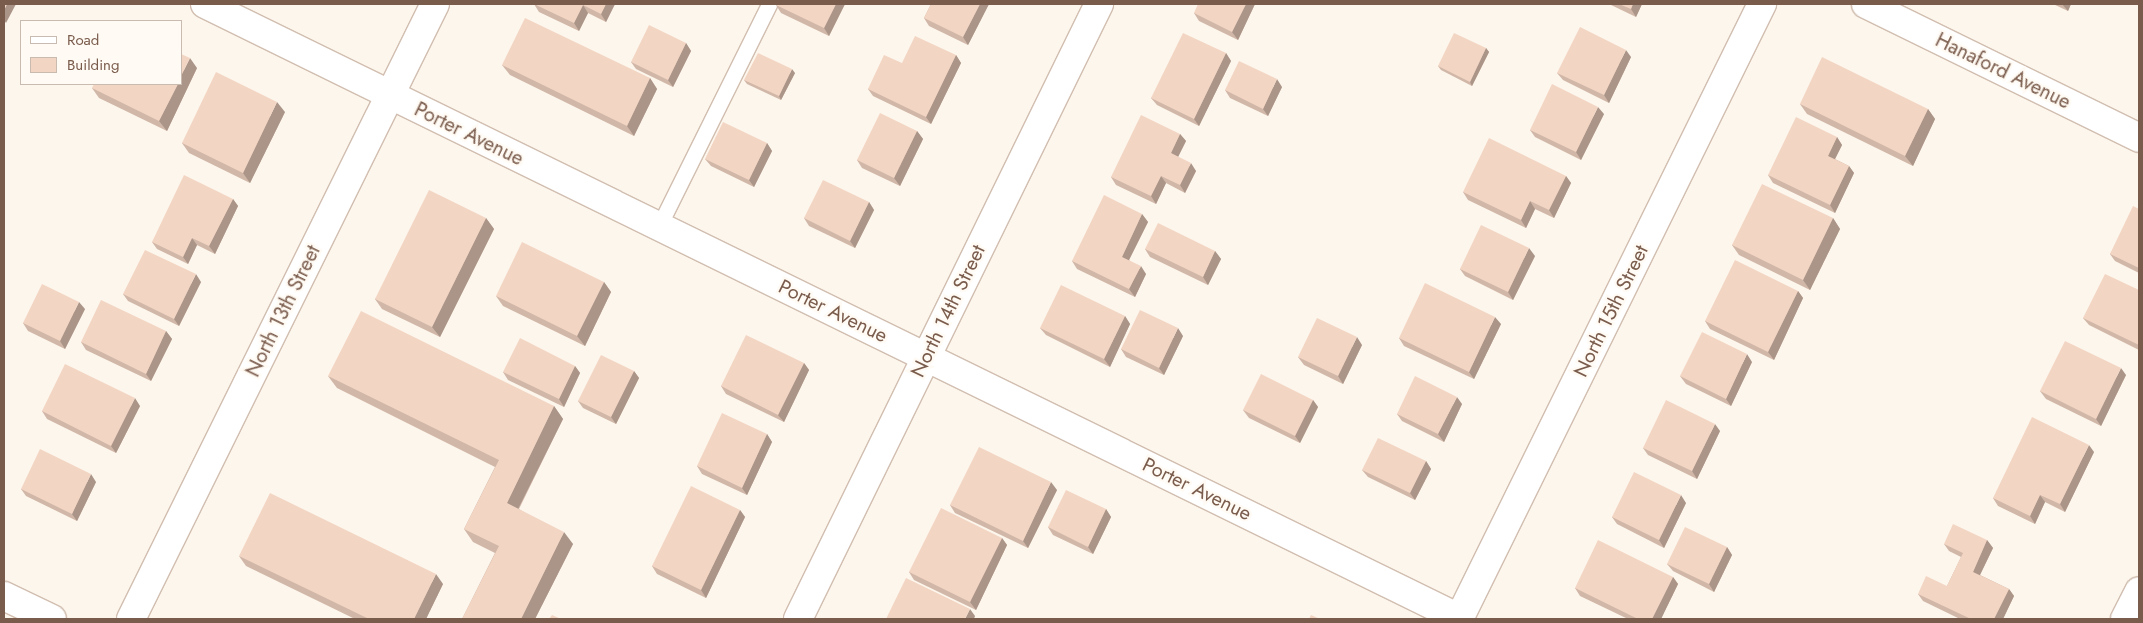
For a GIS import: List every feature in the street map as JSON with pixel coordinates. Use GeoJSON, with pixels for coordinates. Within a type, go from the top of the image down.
{"type":"FeatureCollection","features":[{"type":"Feature","properties":{"kind":"street","name":"Porter Avenue"},"geometry":{"type":"LineString","coordinates":[[205,4],[1460,619]]}},
{"type":"Feature","properties":{"kind":"street","name":"North 13th Street"},"geometry":{"type":"LineString","coordinates":[[131,619],[435,4]]}},
{"type":"Feature","properties":{"kind":"street","name":"North 14th Street"},"geometry":{"type":"LineString","coordinates":[[798,619],[1099,4]]}},
{"type":"Feature","properties":{"kind":"street","name":"North 15th Street"},"geometry":{"type":"LineString","coordinates":[[1460,619],[1762,4]]}},
{"type":"Feature","properties":{"kind":"street","name":"Hanaford Avenue"},"geometry":{"type":"LineString","coordinates":[[1866,4],[2139,138]]}},
{"type":"Feature","properties":{"kind":"street"},"geometry":{"type":"LineString","coordinates":[[2125,619],[2139,591]]}},
{"type":"Feature","properties":{"kind":"street"},"geometry":{"type":"LineString","coordinates":[[4,596],[52,619]]}},
{"type":"Feature","properties":{"kind":"lane"},"geometry":{"type":"LineString","coordinates":[[659,226],[769,4]]}},
{"type":"Feature","properties":{"kind":"building"},"geometry":{"type":"Polygon","coordinates":[[[534,4],[606,4],[601,14],[583,5],[574,23],[534,4]]]}},
{"type":"Feature","properties":{"kind":"building"},"geometry":{"type":"Polygon","coordinates":[[[776,4],[836,4],[824,28],[776,4]]]}},
{"type":"Feature","properties":{"kind":"building"},"geometry":{"type":"Polygon","coordinates":[[[931,4],[980,4],[963,37],[924,18],[931,4]]]}},
{"type":"Feature","properties":{"kind":"building"},"geometry":{"type":"Polygon","coordinates":[[[1198,4],[1246,4],[1232,32],[1194,13],[1198,4]]]}},
{"type":"Feature","properties":{"kind":"building"},"geometry":{"type":"Polygon","coordinates":[[[1619,4],[1633,4],[1631,9],[1619,4]]]}},
{"type":"Feature","properties":{"kind":"building"},"geometry":{"type":"Polygon","coordinates":[[[525,18],[650,78],[627,126],[502,65],[525,18]]]}},
{"type":"Feature","properties":{"kind":"building"},"geometry":{"type":"Polygon","coordinates":[[[649,25],[686,43],[668,80],[631,62],[649,25]]]}},
{"type":"Feature","properties":{"kind":"building"},"geometry":{"type":"Polygon","coordinates":[[[1580,27],[1626,50],[1604,95],[1557,73],[1580,27]]]}},
{"type":"Feature","properties":{"kind":"building"},"geometry":{"type":"Polygon","coordinates":[[[1183,33],[1226,53],[1194,119],[1151,98],[1183,33]]]}},
{"type":"Feature","properties":{"kind":"building"},"geometry":{"type":"Polygon","coordinates":[[[1454,33],[1486,48],[1470,82],[1438,66],[1454,33]]]}},
{"type":"Feature","properties":{"kind":"building"},"geometry":{"type":"Polygon","coordinates":[[[915,36],[956,55],[926,117],[868,89],[884,55],[902,63],[915,36]]]}},
{"type":"Feature","properties":{"kind":"building"},"geometry":{"type":"Polygon","coordinates":[[[758,53],[792,69],[779,96],[744,80],[758,53]]]}},
{"type":"Feature","properties":{"kind":"building"},"geometry":{"type":"Polygon","coordinates":[[[182,54],[190,58],[182,74],[182,54]]]}},
{"type":"Feature","properties":{"kind":"building"},"geometry":{"type":"Polygon","coordinates":[[[1822,57],[1928,109],[1905,156],[1800,104],[1822,57]]]}},
{"type":"Feature","properties":{"kind":"building"},"geometry":{"type":"Polygon","coordinates":[[[1239,61],[1277,79],[1263,109],[1225,90],[1239,61]]]}},
{"type":"Feature","properties":{"kind":"building"},"geometry":{"type":"Polygon","coordinates":[[[216,72],[277,102],[243,173],[182,143],[216,72]]]}},
{"type":"Feature","properties":{"kind":"building"},"geometry":{"type":"Polygon","coordinates":[[[1552,84],[1598,107],[1576,152],[1530,130],[1552,84]]]}},
{"type":"Feature","properties":{"kind":"building"},"geometry":{"type":"Polygon","coordinates":[[[94,85],[177,85],[159,121],[92,88],[94,85]]]}},
{"type":"Feature","properties":{"kind":"building"},"geometry":{"type":"Polygon","coordinates":[[[880,113],[917,131],[894,178],[857,160],[880,113]]]}},
{"type":"Feature","properties":{"kind":"building"},"geometry":{"type":"Polygon","coordinates":[[[1141,115],[1180,134],[1171,153],[1191,163],[1180,185],[1161,176],[1151,196],[1111,177],[1141,115]]]}},
{"type":"Feature","properties":{"kind":"building"},"geometry":{"type":"Polygon","coordinates":[[[1796,117],[1837,137],[1828,156],[1849,166],[1830,205],[1768,175],[1796,117]]]}},
{"type":"Feature","properties":{"kind":"building"},"geometry":{"type":"Polygon","coordinates":[[[723,122],[767,143],[749,180],[705,159],[723,122]]]}},
{"type":"Feature","properties":{"kind":"building"},"geometry":{"type":"Polygon","coordinates":[[[1489,138],[1566,176],[1549,210],[1530,201],[1521,220],[1463,192],[1489,138]]]}},
{"type":"Feature","properties":{"kind":"building"},"geometry":{"type":"Polygon","coordinates":[[[184,175],[233,199],[209,246],[192,238],[183,257],[152,242],[184,175]]]}},
{"type":"Feature","properties":{"kind":"building"},"geometry":{"type":"Polygon","coordinates":[[[823,180],[869,202],[850,241],[804,218],[823,180]]]}},
{"type":"Feature","properties":{"kind":"building"},"geometry":{"type":"Polygon","coordinates":[[[1762,184],[1833,218],[1803,280],[1732,245],[1762,184]]]}},
{"type":"Feature","properties":{"kind":"building"},"geometry":{"type":"Polygon","coordinates":[[[429,190],[486,218],[432,327],[375,299],[429,190]]]}},
{"type":"Feature","properties":{"kind":"building"},"geometry":{"type":"Polygon","coordinates":[[[1104,195],[1142,214],[1122,257],[1141,266],[1129,289],[1072,261],[1104,195]]]}},
{"type":"Feature","properties":{"kind":"building"},"geometry":{"type":"Polygon","coordinates":[[[2133,206],[2139,209],[2139,268],[2110,254],[2133,206]]]}},
{"type":"Feature","properties":{"kind":"building"},"geometry":{"type":"Polygon","coordinates":[[[1158,223],[1215,251],[1203,277],[1145,249],[1158,223]]]}},
{"type":"Feature","properties":{"kind":"building"},"geometry":{"type":"Polygon","coordinates":[[[1481,225],[1529,248],[1508,292],[1460,269],[1481,225]]]}},
{"type":"Feature","properties":{"kind":"building"},"geometry":{"type":"Polygon","coordinates":[[[522,242],[604,282],[577,336],[496,296],[522,242]]]}},
{"type":"Feature","properties":{"kind":"building"},"geometry":{"type":"Polygon","coordinates":[[[145,250],[196,274],[174,319],[123,294],[145,250]]]}},
{"type":"Feature","properties":{"kind":"building"},"geometry":{"type":"Polygon","coordinates":[[[1735,260],[1798,291],[1768,352],[1705,321],[1735,260]]]}},
{"type":"Feature","properties":{"kind":"building"},"geometry":{"type":"Polygon","coordinates":[[[2105,274],[2139,290],[2139,345],[2083,318],[2105,274]]]}},
{"type":"Feature","properties":{"kind":"building"},"geometry":{"type":"Polygon","coordinates":[[[1425,283],[1495,317],[1469,372],[1399,338],[1425,283]]]}},
{"type":"Feature","properties":{"kind":"building"},"geometry":{"type":"Polygon","coordinates":[[[42,284],[79,302],[60,341],[23,323],[42,284]]]}},
{"type":"Feature","properties":{"kind":"building"},"geometry":{"type":"Polygon","coordinates":[[[1061,285],[1125,316],[1104,359],[1040,328],[1061,285]]]}},
{"type":"Feature","properties":{"kind":"building"},"geometry":{"type":"Polygon","coordinates":[[[101,300],[166,331],[146,374],[81,342],[101,300]]]}},
{"type":"Feature","properties":{"kind":"building"},"geometry":{"type":"Polygon","coordinates":[[[1140,310],[1178,328],[1159,368],[1121,349],[1140,310]]]}},
{"type":"Feature","properties":{"kind":"building"},"geometry":{"type":"Polygon","coordinates":[[[361,311],[554,406],[507,503],[564,532],[521,619],[462,619],[499,546],[464,529],[499,460],[328,376],[361,311]]]}},
{"type":"Feature","properties":{"kind":"building"},"geometry":{"type":"Polygon","coordinates":[[[1317,318],[1357,337],[1338,376],[1298,357],[1317,318]]]}},
{"type":"Feature","properties":{"kind":"building"},"geometry":{"type":"Polygon","coordinates":[[[1702,332],[1747,354],[1726,399],[1680,376],[1702,332]]]}},
{"type":"Feature","properties":{"kind":"building"},"geometry":{"type":"Polygon","coordinates":[[[746,335],[804,363],[778,415],[721,386],[746,335]]]}},
{"type":"Feature","properties":{"kind":"building"},"geometry":{"type":"Polygon","coordinates":[[[520,338],[575,366],[559,399],[503,372],[520,338]]]}},
{"type":"Feature","properties":{"kind":"building"},"geometry":{"type":"Polygon","coordinates":[[[2065,341],[2121,368],[2096,419],[2040,391],[2065,341]]]}},
{"type":"Feature","properties":{"kind":"building"},"geometry":{"type":"Polygon","coordinates":[[[601,355],[634,371],[611,417],[578,401],[601,355]]]}},
{"type":"Feature","properties":{"kind":"building"},"geometry":{"type":"Polygon","coordinates":[[[65,364],[135,398],[111,446],[42,411],[65,364]]]}},
{"type":"Feature","properties":{"kind":"building"},"geometry":{"type":"Polygon","coordinates":[[[1261,374],[1313,400],[1295,436],[1243,410],[1261,374]]]}},
{"type":"Feature","properties":{"kind":"building"},"geometry":{"type":"Polygon","coordinates":[[[1415,376],[1457,397],[1438,434],[1397,414],[1415,376]]]}},
{"type":"Feature","properties":{"kind":"building"},"geometry":{"type":"Polygon","coordinates":[[[1666,400],[1715,424],[1692,471],[1643,448],[1666,400]]]}},
{"type":"Feature","properties":{"kind":"building"},"geometry":{"type":"Polygon","coordinates":[[[722,413],[767,434],[742,488],[697,466],[722,413]]]}},
{"type":"Feature","properties":{"kind":"building"},"geometry":{"type":"Polygon","coordinates":[[[2032,417],[2089,445],[2060,504],[2040,495],[2030,516],[1993,498],[2032,417]]]}},
{"type":"Feature","properties":{"kind":"building"},"geometry":{"type":"Polygon","coordinates":[[[1378,438],[1426,461],[1410,493],[1362,470],[1378,438]]]}},
{"type":"Feature","properties":{"kind":"building"},"geometry":{"type":"Polygon","coordinates":[[[979,447],[1051,482],[1023,541],[950,505],[979,447]]]}},
{"type":"Feature","properties":{"kind":"building"},"geometry":{"type":"Polygon","coordinates":[[[40,449],[91,474],[72,514],[21,489],[40,449]]]}},
{"type":"Feature","properties":{"kind":"building"},"geometry":{"type":"Polygon","coordinates":[[[1634,472],[1681,495],[1659,540],[1612,517],[1634,472]]]}},
{"type":"Feature","properties":{"kind":"building"},"geometry":{"type":"Polygon","coordinates":[[[691,486],[740,510],[701,590],[652,566],[691,486]]]}},
{"type":"Feature","properties":{"kind":"building"},"geometry":{"type":"Polygon","coordinates":[[[1066,490],[1106,509],[1088,547],[1048,527],[1066,490]]]}},
{"type":"Feature","properties":{"kind":"building"},"geometry":{"type":"Polygon","coordinates":[[[270,493],[436,574],[414,619],[369,619],[239,556],[270,493]]]}},
{"type":"Feature","properties":{"kind":"building"},"geometry":{"type":"Polygon","coordinates":[[[941,508],[1002,538],[970,602],[909,572],[941,508]]]}},
{"type":"Feature","properties":{"kind":"building"},"geometry":{"type":"Polygon","coordinates":[[[1953,524],[1987,540],[1973,572],[2009,589],[1994,619],[1971,619],[1918,594],[1926,576],[1947,586],[1963,553],[1944,544],[1953,524]]]}},
{"type":"Feature","properties":{"kind":"building"},"geometry":{"type":"Polygon","coordinates":[[[1685,527],[1727,547],[1709,584],[1667,564],[1685,527]]]}},
{"type":"Feature","properties":{"kind":"building"},"geometry":{"type":"Polygon","coordinates":[[[1598,540],[1673,577],[1652,619],[1638,619],[1575,588],[1598,540]]]}},
{"type":"Feature","properties":{"kind":"building"},"geometry":{"type":"Polygon","coordinates":[[[906,578],[970,609],[965,619],[886,619],[906,578]]]}},
{"type":"Feature","properties":{"kind":"building"},"geometry":{"type":"Polygon","coordinates":[[[552,615],[561,619],[549,619],[552,615]]]}},
{"type":"Feature","properties":{"kind":"building"},"geometry":{"type":"Polygon","coordinates":[[[1311,615],[1320,619],[1309,619],[1311,615]]]}}]}
